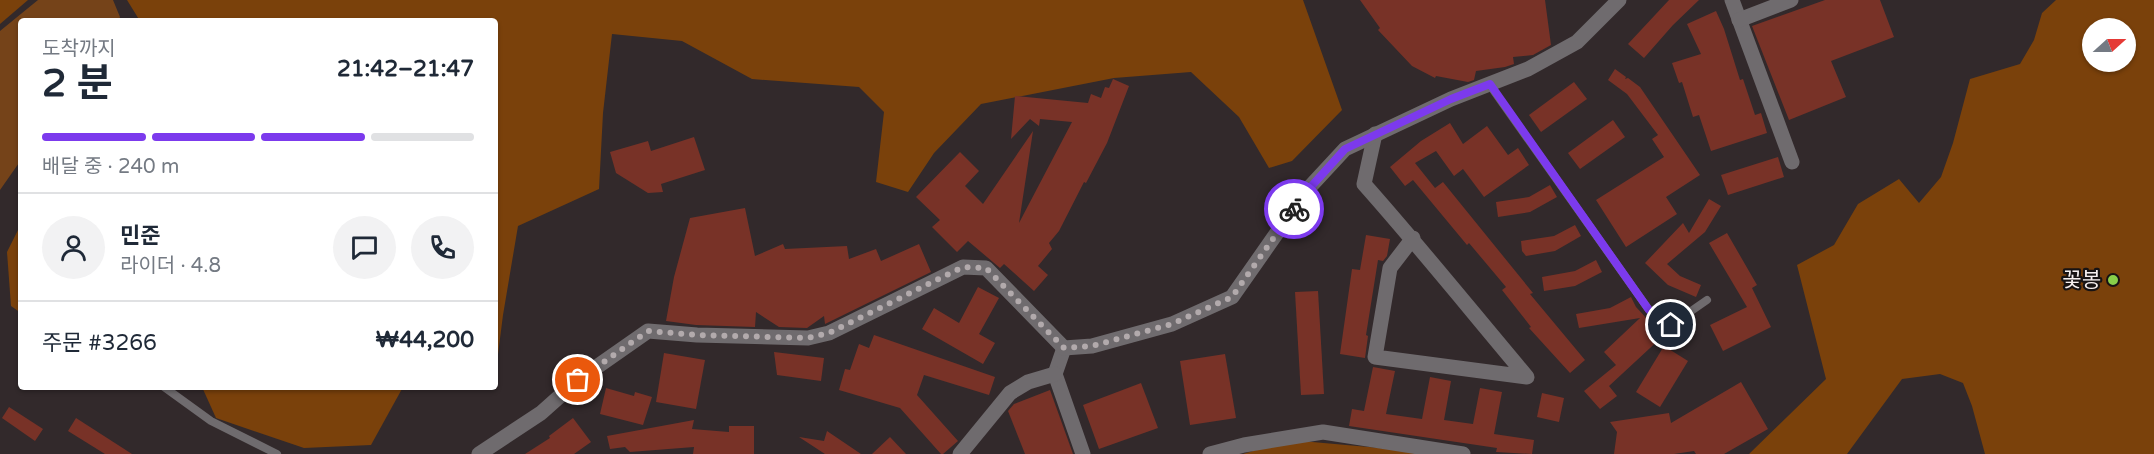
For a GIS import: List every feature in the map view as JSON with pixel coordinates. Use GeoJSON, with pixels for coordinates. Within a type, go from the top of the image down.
{"type":"FeatureCollection","features":[{"type":"Feature","properties":{"kind":"street"},"geometry":{"type":"LineString","coordinates":[[479,454],[541,413],[578,380],[648,331],[697,335],[808,338],[829,333],[963,267],[986,268],[1064,348],[1092,346],[1172,324],[1232,297],[1308,190],[1345,149],[1451,99],[1528,69],[1577,42],[1618,0]]}},
{"type":"Feature","properties":{"kind":"street"},"geometry":{"type":"LineString","coordinates":[[1732,0],[1792,162]]}},
{"type":"Feature","properties":{"kind":"street"},"geometry":{"type":"LineString","coordinates":[[1739,20],[1791,0]]}},
{"type":"Feature","properties":{"kind":"street"},"geometry":{"type":"LineString","coordinates":[[1375,134],[1364,184],[1413,238],[1453,290],[1527,377],[1375,357],[1390,268],[1413,238]]}},
{"type":"Feature","properties":{"kind":"street"},"geometry":{"type":"LineString","coordinates":[[1064,348],[1055,374],[1083,454]]}},
{"type":"Feature","properties":{"kind":"street"},"geometry":{"type":"LineString","coordinates":[[960,454],[1010,393],[1028,382],[1055,374]]}},
{"type":"Feature","properties":{"kind":"street"},"geometry":{"type":"LineString","coordinates":[[1210,454],[1244,445],[1323,432],[1463,454]]}},
{"type":"Feature","properties":{"kind":"lane"},"geometry":{"type":"LineString","coordinates":[[1490,84],[1649,310],[1671,325],[1707,300]]}},
{"type":"Feature","properties":{"kind":"lane"},"geometry":{"type":"LineString","coordinates":[[168,390],[211,421],[277,454]]}},
{"type":"Feature","properties":{"kind":"shaded area"},"geometry":{"type":"Polygon","coordinates":[[[0,0],[28,0],[0,24],[0,0]]]}},
{"type":"Feature","properties":{"kind":"shaded area"},"geometry":{"type":"Polygon","coordinates":[[[38,0],[113,0],[120,17],[18,18],[18,164],[0,190],[0,31],[38,0]]]}},
{"type":"Feature","properties":{"kind":"shaded area"},"geometry":{"type":"Polygon","coordinates":[[[127,0],[1303,0],[1342,110],[1292,161],[1269,168],[1239,117],[1191,72],[1114,78],[981,104],[934,153],[908,192],[876,182],[884,112],[859,87],[752,79],[682,41],[612,34],[603,113],[599,189],[518,226],[498,354],[498,18],[138,18],[127,0]]]}},
{"type":"Feature","properties":{"kind":"shaded area"},"geometry":{"type":"Polygon","coordinates":[[[2056,0],[2154,0],[2154,454],[1985,454],[1963,383],[1940,374],[1902,379],[1847,454],[1749,454],[1826,379],[1797,265],[1834,245],[1858,204],[1899,179],[1919,203],[1941,177],[1953,143],[1970,79],[2020,64],[2034,40],[2042,13],[2056,0]]]}},
{"type":"Feature","properties":{"kind":"shaded area"},"geometry":{"type":"Polygon","coordinates":[[[18,230],[18,311],[11,306],[7,252],[18,230]]]}},
{"type":"Feature","properties":{"kind":"shaded area"},"geometry":{"type":"Polygon","coordinates":[[[203,390],[401,390],[371,445],[304,448],[216,418],[203,390]]]}},
{"type":"Feature","properties":{"kind":"shaded area"},"geometry":{"type":"Polygon","coordinates":[[[1290,440],[1447,454],[1243,454],[1290,440]]]}},
{"type":"Feature","properties":{"kind":"building"},"geometry":{"type":"Polygon","coordinates":[[[1360,0],[1545,0],[1551,45],[1533,55],[1513,57],[1514,64],[1476,71],[1474,80],[1468,82],[1436,76],[1435,78],[1412,66],[1378,30],[1380,28],[1360,0]]]}},
{"type":"Feature","properties":{"kind":"building"},"geometry":{"type":"Polygon","coordinates":[[[1669,0],[1699,0],[1644,58],[1628,44],[1669,0]]]}},
{"type":"Feature","properties":{"kind":"building"},"geometry":{"type":"Polygon","coordinates":[[[1825,0],[1880,0],[1894,37],[1831,61],[1846,97],[1789,120],[1752,26],[1825,0]]]}},
{"type":"Feature","properties":{"kind":"building"},"geometry":{"type":"Polygon","coordinates":[[[1716,11],[1740,80],[1743,79],[1755,115],[1761,113],[1767,133],[1711,151],[1699,115],[1693,117],[1682,82],[1679,83],[1672,63],[1701,54],[1687,24],[1716,11]]]}},
{"type":"Feature","properties":{"kind":"building"},"geometry":{"type":"Polygon","coordinates":[[[1615,69],[1626,77],[1625,79],[1628,78],[1640,87],[1700,175],[1666,197],[1677,214],[1626,247],[1596,200],[1664,157],[1652,139],[1658,135],[1627,94],[1608,80],[1615,69]]]}},
{"type":"Feature","properties":{"kind":"building"},"geometry":{"type":"Polygon","coordinates":[[[1113,79],[1129,86],[1107,143],[1059,231],[1049,243],[1052,249],[1038,266],[1048,275],[1034,291],[1004,264],[1000,268],[968,241],[957,252],[932,227],[940,220],[916,197],[960,152],[979,171],[965,186],[983,204],[1033,131],[1019,223],[1072,122],[1040,119],[1039,126],[1030,119],[1011,139],[1015,96],[1088,103],[1091,94],[1101,98],[1105,87],[1109,88],[1113,79]]]}},
{"type":"Feature","properties":{"kind":"building"},"geometry":{"type":"Polygon","coordinates":[[[1574,82],[1587,99],[1541,132],[1529,115],[1574,82]]]}},
{"type":"Feature","properties":{"kind":"building"},"geometry":{"type":"Polygon","coordinates":[[[1613,120],[1625,137],[1580,169],[1568,153],[1613,120]]]}},
{"type":"Feature","properties":{"kind":"building"},"geometry":{"type":"Polygon","coordinates":[[[1450,123],[1463,144],[1487,126],[1508,155],[1518,148],[1529,165],[1484,197],[1463,169],[1454,176],[1436,151],[1415,163],[1435,188],[1443,182],[1533,293],[1530,294],[1585,360],[1570,373],[1529,328],[1531,327],[1502,290],[1506,287],[1469,243],[1467,245],[1413,180],[1405,186],[1390,167],[1421,141],[1450,123]]]}},
{"type":"Feature","properties":{"kind":"building"},"geometry":{"type":"Polygon","coordinates":[[[694,137],[705,170],[661,184],[663,192],[648,193],[616,173],[610,152],[648,141],[651,151],[694,137]]]}},
{"type":"Feature","properties":{"kind":"building"},"geometry":{"type":"Polygon","coordinates":[[[1778,157],[1784,177],[1728,195],[1721,175],[1778,157]]]}},
{"type":"Feature","properties":{"kind":"building"},"geometry":{"type":"Polygon","coordinates":[[[1550,185],[1557,197],[1530,212],[1498,217],[1496,202],[1529,197],[1550,185]]]}},
{"type":"Feature","properties":{"kind":"building"},"geometry":{"type":"Polygon","coordinates":[[[1709,199],[1721,206],[1705,232],[1667,264],[1680,276],[1701,285],[1696,297],[1668,285],[1645,263],[1683,223],[1689,233],[1709,199]]]}},
{"type":"Feature","properties":{"kind":"building"},"geometry":{"type":"Polygon","coordinates":[[[745,208],[755,256],[783,244],[785,249],[847,246],[849,259],[876,249],[881,261],[919,244],[931,272],[825,324],[824,316],[807,328],[779,327],[756,312],[755,327],[696,325],[666,321],[674,277],[690,218],[745,208]]]}},
{"type":"Feature","properties":{"kind":"building"},"geometry":{"type":"Polygon","coordinates":[[[1575,225],[1581,236],[1555,251],[1526,256],[1522,251],[1521,241],[1554,236],[1575,225]]]}},
{"type":"Feature","properties":{"kind":"building"},"geometry":{"type":"Polygon","coordinates":[[[1727,233],[1757,285],[1752,288],[1771,327],[1723,351],[1710,325],[1747,307],[1709,243],[1727,233]]]}},
{"type":"Feature","properties":{"kind":"building"},"geometry":{"type":"Polygon","coordinates":[[[1366,235],[1390,239],[1387,256],[1383,261],[1378,260],[1366,335],[1368,336],[1365,358],[1340,354],[1352,269],[1360,270],[1366,235]]]}},
{"type":"Feature","properties":{"kind":"building"},"geometry":{"type":"Polygon","coordinates":[[[1596,260],[1602,272],[1575,286],[1544,291],[1542,277],[1575,271],[1596,260]]]}},
{"type":"Feature","properties":{"kind":"building"},"geometry":{"type":"Polygon","coordinates":[[[978,287],[999,298],[979,334],[995,343],[983,364],[922,329],[934,308],[959,323],[978,287]]]}},
{"type":"Feature","properties":{"kind":"building"},"geometry":{"type":"Polygon","coordinates":[[[1318,291],[1324,394],[1301,395],[1295,292],[1318,291]]]}},
{"type":"Feature","properties":{"kind":"building"},"geometry":{"type":"Polygon","coordinates":[[[1631,297],[1636,307],[1663,336],[1609,386],[1617,396],[1600,409],[1584,391],[1616,365],[1604,352],[1640,318],[1579,328],[1576,314],[1610,308],[1631,297]]]}},
{"type":"Feature","properties":{"kind":"building"},"geometry":{"type":"Polygon","coordinates":[[[874,335],[995,377],[989,395],[924,375],[917,395],[958,441],[943,454],[900,408],[839,390],[845,369],[850,370],[859,344],[869,348],[874,335]]]}},
{"type":"Feature","properties":{"kind":"building"},"geometry":{"type":"Polygon","coordinates":[[[1664,346],[1688,361],[1660,407],[1636,392],[1664,346]]]}},
{"type":"Feature","properties":{"kind":"building"},"geometry":{"type":"Polygon","coordinates":[[[774,352],[824,358],[821,381],[777,375],[774,352]]]}},
{"type":"Feature","properties":{"kind":"building"},"geometry":{"type":"Polygon","coordinates":[[[664,353],[705,360],[696,409],[656,402],[664,353]]]}},
{"type":"Feature","properties":{"kind":"building"},"geometry":{"type":"Polygon","coordinates":[[[1225,354],[1236,418],[1190,425],[1180,361],[1225,354]]]}},
{"type":"Feature","properties":{"kind":"building"},"geometry":{"type":"Polygon","coordinates":[[[1373,367],[1395,371],[1386,414],[1422,419],[1430,377],[1451,381],[1444,420],[1473,424],[1480,388],[1502,392],[1494,434],[1534,440],[1532,454],[1496,452],[1497,448],[1349,426],[1352,409],[1364,411],[1373,367]]]}},
{"type":"Feature","properties":{"kind":"building"},"geometry":{"type":"Polygon","coordinates":[[[1741,382],[1768,429],[1724,454],[1696,454],[1694,451],[1674,454],[1614,454],[1617,432],[1610,422],[1669,413],[1671,423],[1741,382]]]}},
{"type":"Feature","properties":{"kind":"building"},"geometry":{"type":"Polygon","coordinates":[[[1141,383],[1158,428],[1099,449],[1083,405],[1141,383]]]}},
{"type":"Feature","properties":{"kind":"building"},"geometry":{"type":"Polygon","coordinates":[[[606,388],[634,396],[635,392],[652,397],[643,425],[600,414],[606,388]]]}},
{"type":"Feature","properties":{"kind":"building"},"geometry":{"type":"Polygon","coordinates":[[[1050,390],[1073,454],[1025,454],[1008,411],[1014,404],[1050,390]]]}},
{"type":"Feature","properties":{"kind":"building"},"geometry":{"type":"Polygon","coordinates":[[[1542,393],[1564,398],[1559,422],[1537,417],[1542,393]]]}},
{"type":"Feature","properties":{"kind":"building"},"geometry":{"type":"Polygon","coordinates":[[[9,407],[43,429],[35,441],[2,418],[9,407]]]}},
{"type":"Feature","properties":{"kind":"building"},"geometry":{"type":"Polygon","coordinates":[[[76,418],[132,454],[105,454],[68,431],[76,418]]]}},
{"type":"Feature","properties":{"kind":"building"},"geometry":{"type":"Polygon","coordinates":[[[573,418],[591,442],[574,454],[525,454],[550,438],[549,436],[573,418]]]}},
{"type":"Feature","properties":{"kind":"building"},"geometry":{"type":"Polygon","coordinates":[[[694,420],[692,429],[729,432],[729,426],[754,426],[754,454],[693,454],[694,447],[630,452],[625,447],[610,449],[607,436],[694,420]]]}},
{"type":"Feature","properties":{"kind":"building"},"geometry":{"type":"Polygon","coordinates":[[[827,431],[861,454],[825,454],[799,437],[824,441],[827,431]]]}},
{"type":"Feature","properties":{"kind":"building"},"geometry":{"type":"Polygon","coordinates":[[[890,437],[906,454],[872,454],[890,437]]]}},
{"type":"Feature","properties":{"kind":"way so far"},"geometry":{"type":"LineString","coordinates":[[578,380],[648,331],[697,335],[808,338],[829,333],[963,267],[986,268],[1015,295],[1064,348],[1092,346],[1172,324],[1232,297],[1294,209]]}},
{"type":"Feature","properties":{"kind":"place","name":"꽃봉"},"geometry":{"type":"Point","coordinates":[2113,280]}},
{"type":"Feature","properties":{"kind":"route"},"geometry":{"type":"LineString","coordinates":[[1294,209],[1345,149],[1451,99],[1490,84],[1649,310],[1671,325]]}}]}
